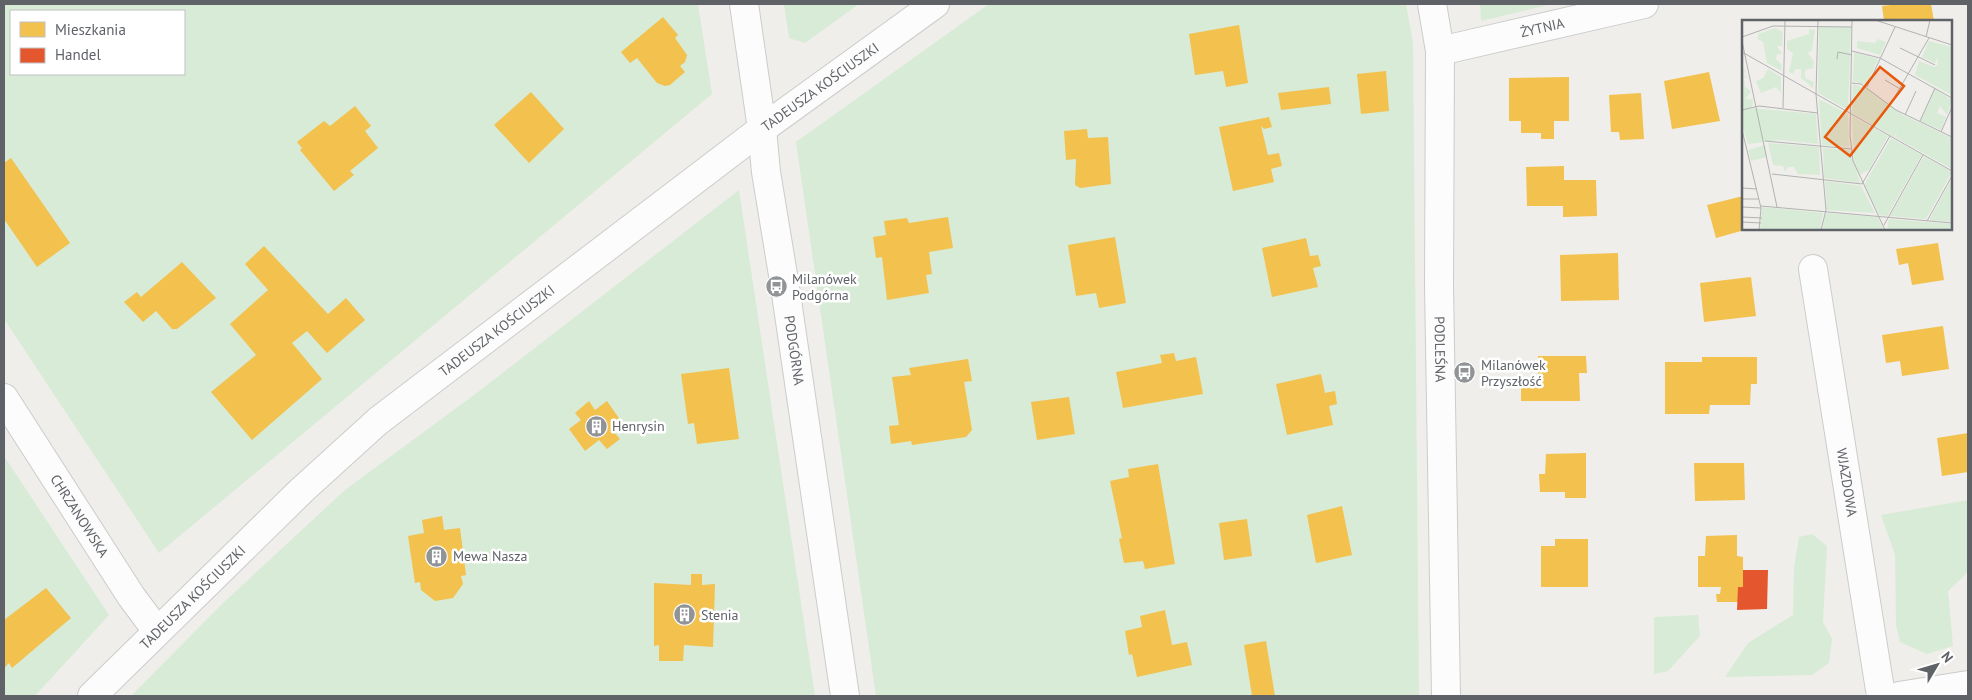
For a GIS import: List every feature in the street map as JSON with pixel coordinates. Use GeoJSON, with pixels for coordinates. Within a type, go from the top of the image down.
{"type":"FeatureCollection","features":[{"type":"Feature","properties":{"kind":"street","name":"PODGÓRNA"},"geometry":{"type":"LineString","coordinates":[[744,4],[762,129],[766,172],[787,297],[845,696]]}},
{"type":"Feature","properties":{"kind":"street","name":"TADEUSZA KOŚCIUSZKI"},"geometry":{"type":"LineString","coordinates":[[92,696],[302,490],[378,421],[762,129],[934,4]]}},
{"type":"Feature","properties":{"kind":"street","name":"PODLEŚNA"},"geometry":{"type":"LineString","coordinates":[[1432,4],[1440,51],[1439,286],[1446,696]]}},
{"type":"Feature","properties":{"kind":"street","name":"ŻYTNIA"},"geometry":{"type":"LineString","coordinates":[[1440,51],[1644,4]]}},
{"type":"Feature","properties":{"kind":"street","name":"WJAZDOWA"},"geometry":{"type":"LineString","coordinates":[[1813,269],[1881,696]]}},
{"type":"Feature","properties":{"kind":"street","name":"CHRZANOWSKA"},"geometry":{"type":"LineString","coordinates":[[4,398],[131,596],[157,631]]}},
{"type":"Feature","properties":{"kind":"street"},"geometry":{"type":"LineString","coordinates":[[1899,696],[1968,685]]}},
{"type":"Feature","properties":{"kind":"green space"},"geometry":{"type":"Polygon","coordinates":[[[4,4],[698,4],[712,94],[159,553],[4,319],[4,4]]]}},
{"type":"Feature","properties":{"kind":"green space"},"geometry":{"type":"Polygon","coordinates":[[[784,4],[859,4],[805,43],[789,38],[784,4]]]}},
{"type":"Feature","properties":{"kind":"green space"},"geometry":{"type":"Polygon","coordinates":[[[989,4],[1406,4],[1413,43],[1419,696],[876,696],[796,142],[989,4]]]}},
{"type":"Feature","properties":{"kind":"green space"},"geometry":{"type":"Polygon","coordinates":[[[1480,4],[1552,4],[1481,21],[1480,4]]]}},
{"type":"Feature","properties":{"kind":"green space"},"geometry":{"type":"Polygon","coordinates":[[[739,190],[815,696],[131,696],[222,604],[345,490],[478,392],[739,190]]]}},
{"type":"Feature","properties":{"kind":"green space"},"geometry":{"type":"Polygon","coordinates":[[[4,456],[109,615],[35,696],[4,696],[4,456]]]}},
{"type":"Feature","properties":{"kind":"green space"},"geometry":{"type":"Polygon","coordinates":[[[1968,500],[1968,572],[1948,591],[1953,646],[1927,654],[1900,642],[1896,625],[1895,555],[1881,515],[1968,500]]]}},
{"type":"Feature","properties":{"kind":"green space"},"geometry":{"type":"Polygon","coordinates":[[[1812,534],[1827,546],[1823,622],[1832,639],[1829,663],[1812,675],[1725,677],[1748,643],[1793,615],[1794,567],[1799,537],[1812,534]]]}},
{"type":"Feature","properties":{"kind":"green space"},"geometry":{"type":"Polygon","coordinates":[[[1698,615],[1700,636],[1668,671],[1654,674],[1654,617],[1698,615]]]}},
{"type":"Feature","properties":{"kind":"building: Mieszkania"},"geometry":{"type":"Polygon","coordinates":[[[1931,4],[1934,20],[1884,20],[1882,6],[1931,4]]]}},
{"type":"Feature","properties":{"kind":"building: Mieszkania"},"geometry":{"type":"Polygon","coordinates":[[[663,17],[678,35],[675,38],[687,55],[685,62],[680,66],[685,72],[670,85],[665,86],[657,83],[637,58],[630,63],[621,52],[663,17]]]}},
{"type":"Feature","properties":{"kind":"building: Mieszkania"},"geometry":{"type":"Polygon","coordinates":[[[1239,25],[1248,83],[1226,87],[1223,71],[1195,75],[1189,34],[1239,25]]]}},
{"type":"Feature","properties":{"kind":"building: Mieszkania"},"geometry":{"type":"Polygon","coordinates":[[[1386,71],[1389,111],[1361,114],[1357,74],[1386,71]]]}},
{"type":"Feature","properties":{"kind":"building: Mieszkania"},"geometry":{"type":"Polygon","coordinates":[[[1709,72],[1720,121],[1672,129],[1664,81],[1709,72]]]}},
{"type":"Feature","properties":{"kind":"building: Mieszkania"},"geometry":{"type":"Polygon","coordinates":[[[1569,77],[1569,121],[1554,121],[1554,139],[1541,139],[1541,133],[1521,133],[1521,121],[1509,121],[1509,78],[1569,77]]]}},
{"type":"Feature","properties":{"kind":"building: Mieszkania"},"geometry":{"type":"Polygon","coordinates":[[[1329,87],[1331,104],[1281,110],[1278,93],[1329,87]]]}},
{"type":"Feature","properties":{"kind":"building: Mieszkania"},"geometry":{"type":"Polygon","coordinates":[[[531,92],[564,129],[529,163],[494,125],[531,92]]]}},
{"type":"Feature","properties":{"kind":"building: Mieszkania"},"geometry":{"type":"Polygon","coordinates":[[[1641,93],[1644,139],[1620,140],[1619,132],[1611,132],[1609,95],[1641,93]]]}},
{"type":"Feature","properties":{"kind":"building: Mieszkania"},"geometry":{"type":"Polygon","coordinates":[[[355,106],[371,126],[365,131],[378,148],[350,171],[354,175],[334,191],[300,150],[302,148],[297,142],[324,121],[330,126],[355,106]]]}},
{"type":"Feature","properties":{"kind":"building: Mieszkania"},"geometry":{"type":"Polygon","coordinates":[[[1269,117],[1272,127],[1264,129],[1261,126],[1268,155],[1279,153],[1282,166],[1271,169],[1274,182],[1233,191],[1219,127],[1269,117]]]}},
{"type":"Feature","properties":{"kind":"building: Mieszkania"},"geometry":{"type":"Polygon","coordinates":[[[1087,129],[1088,138],[1108,137],[1111,184],[1080,188],[1075,185],[1076,159],[1066,160],[1064,131],[1087,129]]]}},
{"type":"Feature","properties":{"kind":"building: Mieszkania"},"geometry":{"type":"Polygon","coordinates":[[[11,158],[70,243],[37,267],[4,219],[4,163],[11,158]]]}},
{"type":"Feature","properties":{"kind":"building: Mieszkania"},"geometry":{"type":"Polygon","coordinates":[[[1564,166],[1564,180],[1596,180],[1597,216],[1563,217],[1563,206],[1527,206],[1526,167],[1564,166]]]}},
{"type":"Feature","properties":{"kind":"building: Mieszkania"},"geometry":{"type":"Polygon","coordinates":[[[1742,196],[1742,230],[1744,230],[1716,238],[1707,205],[1742,196]]]}},
{"type":"Feature","properties":{"kind":"building: Mieszkania"},"geometry":{"type":"Polygon","coordinates":[[[948,217],[953,248],[929,252],[932,274],[926,275],[929,293],[887,300],[882,257],[876,258],[873,237],[886,235],[884,221],[907,218],[909,223],[948,217]]]}},
{"type":"Feature","properties":{"kind":"building: Mieszkania"},"geometry":{"type":"Polygon","coordinates":[[[1115,237],[1126,303],[1099,308],[1096,293],[1076,296],[1068,245],[1115,237]]]}},
{"type":"Feature","properties":{"kind":"building: Mieszkania"},"geometry":{"type":"Polygon","coordinates":[[[1306,238],[1310,256],[1318,255],[1321,266],[1313,268],[1318,287],[1272,297],[1262,248],[1306,238]]]}},
{"type":"Feature","properties":{"kind":"building: Mieszkania"},"geometry":{"type":"Polygon","coordinates":[[[1938,243],[1944,280],[1912,285],[1908,263],[1899,265],[1896,249],[1938,243]]]}},
{"type":"Feature","properties":{"kind":"building: Mieszkania"},"geometry":{"type":"Polygon","coordinates":[[[264,246],[328,314],[346,298],[365,320],[327,353],[307,331],[292,343],[322,379],[252,440],[211,392],[256,355],[230,324],[268,290],[245,264],[264,246]]]}},
{"type":"Feature","properties":{"kind":"building: Mieszkania"},"geometry":{"type":"Polygon","coordinates":[[[1618,253],[1619,300],[1561,301],[1560,255],[1618,253]]]}},
{"type":"Feature","properties":{"kind":"building: Mieszkania"},"geometry":{"type":"Polygon","coordinates":[[[182,262],[216,298],[177,329],[172,329],[156,311],[143,322],[124,302],[137,292],[141,297],[182,262]]]}},
{"type":"Feature","properties":{"kind":"building: Mieszkania"},"geometry":{"type":"Polygon","coordinates":[[[1751,277],[1756,316],[1704,322],[1700,283],[1751,277]]]}},
{"type":"Feature","properties":{"kind":"building: Mieszkania"},"geometry":{"type":"Polygon","coordinates":[[[1943,326],[1949,369],[1902,376],[1900,361],[1886,363],[1882,335],[1943,326]]]}},
{"type":"Feature","properties":{"kind":"building: Mieszkania"},"geometry":{"type":"Polygon","coordinates":[[[1174,353],[1176,361],[1196,357],[1203,394],[1123,408],[1116,372],[1162,363],[1160,355],[1174,353]]]}},
{"type":"Feature","properties":{"kind":"building: Mieszkania"},"geometry":{"type":"Polygon","coordinates":[[[1538,356],[1586,356],[1587,373],[1579,373],[1580,401],[1521,401],[1521,379],[1538,379],[1538,356]]]}},
{"type":"Feature","properties":{"kind":"building: Mieszkania"},"geometry":{"type":"Polygon","coordinates":[[[1702,357],[1757,357],[1757,384],[1751,384],[1750,405],[1710,405],[1709,414],[1665,414],[1665,362],[1702,362],[1702,357]]]}},
{"type":"Feature","properties":{"kind":"building: Mieszkania"},"geometry":{"type":"Polygon","coordinates":[[[968,359],[972,381],[964,382],[972,430],[966,437],[912,445],[911,441],[891,444],[889,426],[899,425],[892,377],[911,375],[909,368],[968,359]]]}},
{"type":"Feature","properties":{"kind":"building: Mieszkania"},"geometry":{"type":"Polygon","coordinates":[[[729,368],[739,439],[697,444],[694,423],[688,424],[681,374],[729,368]]]}},
{"type":"Feature","properties":{"kind":"building: Mieszkania"},"geometry":{"type":"Polygon","coordinates":[[[1321,374],[1325,393],[1335,391],[1337,404],[1329,406],[1333,425],[1287,435],[1276,384],[1321,374]]]}},
{"type":"Feature","properties":{"kind":"building: Mieszkania"},"geometry":{"type":"Polygon","coordinates":[[[1069,397],[1075,434],[1037,440],[1031,402],[1069,397]]]}},
{"type":"Feature","properties":{"kind":"building: Mieszkania","name":"Henrysin"},"geometry":{"type":"Polygon","coordinates":[[[589,401],[595,410],[607,401],[623,424],[613,431],[620,439],[607,449],[599,440],[585,451],[569,429],[581,420],[575,413],[589,401]]]}},
{"type":"Feature","properties":{"kind":"building: Mieszkania"},"geometry":{"type":"Polygon","coordinates":[[[1968,433],[1968,472],[1942,476],[1937,438],[1968,433]]]}},
{"type":"Feature","properties":{"kind":"building: Mieszkania"},"geometry":{"type":"Polygon","coordinates":[[[1586,453],[1586,498],[1565,498],[1565,492],[1540,492],[1539,474],[1545,474],[1546,454],[1586,453]]]}},
{"type":"Feature","properties":{"kind":"building: Mieszkania"},"geometry":{"type":"Polygon","coordinates":[[[1694,463],[1744,463],[1745,500],[1695,501],[1694,463]]]}},
{"type":"Feature","properties":{"kind":"building: Mieszkania"},"geometry":{"type":"Polygon","coordinates":[[[1158,464],[1175,564],[1145,569],[1143,561],[1124,563],[1119,539],[1122,538],[1110,481],[1129,477],[1128,469],[1158,464]]]}},
{"type":"Feature","properties":{"kind":"building: Mieszkania"},"geometry":{"type":"Polygon","coordinates":[[[1342,506],[1352,555],[1316,563],[1307,515],[1342,506]]]}},
{"type":"Feature","properties":{"kind":"building: Mieszkania","name":"Mewa Nasza"},"geometry":{"type":"Polygon","coordinates":[[[442,516],[444,530],[460,528],[466,575],[461,576],[463,584],[453,598],[435,601],[421,590],[420,582],[415,583],[408,536],[424,533],[422,520],[442,516]]]}},
{"type":"Feature","properties":{"kind":"building: Mieszkania"},"geometry":{"type":"Polygon","coordinates":[[[1247,519],[1252,556],[1224,560],[1219,523],[1247,519]]]}},
{"type":"Feature","properties":{"kind":"building: Mieszkania"},"geometry":{"type":"Polygon","coordinates":[[[1737,535],[1737,556],[1743,557],[1743,587],[1738,587],[1738,602],[1717,602],[1716,594],[1720,594],[1721,587],[1698,587],[1698,556],[1705,556],[1706,536],[1737,535]]]}},
{"type":"Feature","properties":{"kind":"building: Mieszkania"},"geometry":{"type":"Polygon","coordinates":[[[1555,539],[1588,539],[1588,587],[1541,587],[1541,546],[1555,546],[1555,539]]]}},
{"type":"Feature","properties":{"kind":"building: Mieszkania","name":"Stenia"},"geometry":{"type":"Polygon","coordinates":[[[691,574],[702,574],[702,585],[715,584],[713,647],[684,645],[683,661],[659,661],[659,645],[654,646],[654,583],[691,585],[691,574]]]}},
{"type":"Feature","properties":{"kind":"building: Mieszkania"},"geometry":{"type":"Polygon","coordinates":[[[46,588],[71,618],[12,668],[9,663],[4,668],[4,620],[46,588]]]}},
{"type":"Feature","properties":{"kind":"building: Mieszkania"},"geometry":{"type":"Polygon","coordinates":[[[1165,610],[1172,645],[1187,642],[1192,665],[1137,677],[1132,654],[1129,655],[1125,631],[1142,627],[1140,616],[1165,610]]]}},
{"type":"Feature","properties":{"kind":"building: Mieszkania"},"geometry":{"type":"Polygon","coordinates":[[[1266,641],[1275,696],[1252,696],[1244,645],[1266,641]]]}},
{"type":"Feature","properties":{"kind":"building: Handel"},"geometry":{"type":"Polygon","coordinates":[[[1743,570],[1768,570],[1767,609],[1737,610],[1738,587],[1743,587],[1743,570]]]}},
{"type":"Feature","properties":{"kind":"place","name":"Milanówek Podgórna"},"geometry":{"type":"Point","coordinates":[776,287]}},
{"type":"Feature","properties":{"kind":"place","name":"Milanówek Przyszłość"},"geometry":{"type":"Point","coordinates":[1465,373]}},
{"type":"Feature","properties":{"kind":"place","name":"Henrysin"},"geometry":{"type":"Point","coordinates":[596,426]}},
{"type":"Feature","properties":{"kind":"place","name":"Mewa Nasza"},"geometry":{"type":"Point","coordinates":[437,556]}},
{"type":"Feature","properties":{"kind":"place","name":"Stenia"},"geometry":{"type":"Point","coordinates":[685,615]}}]}
